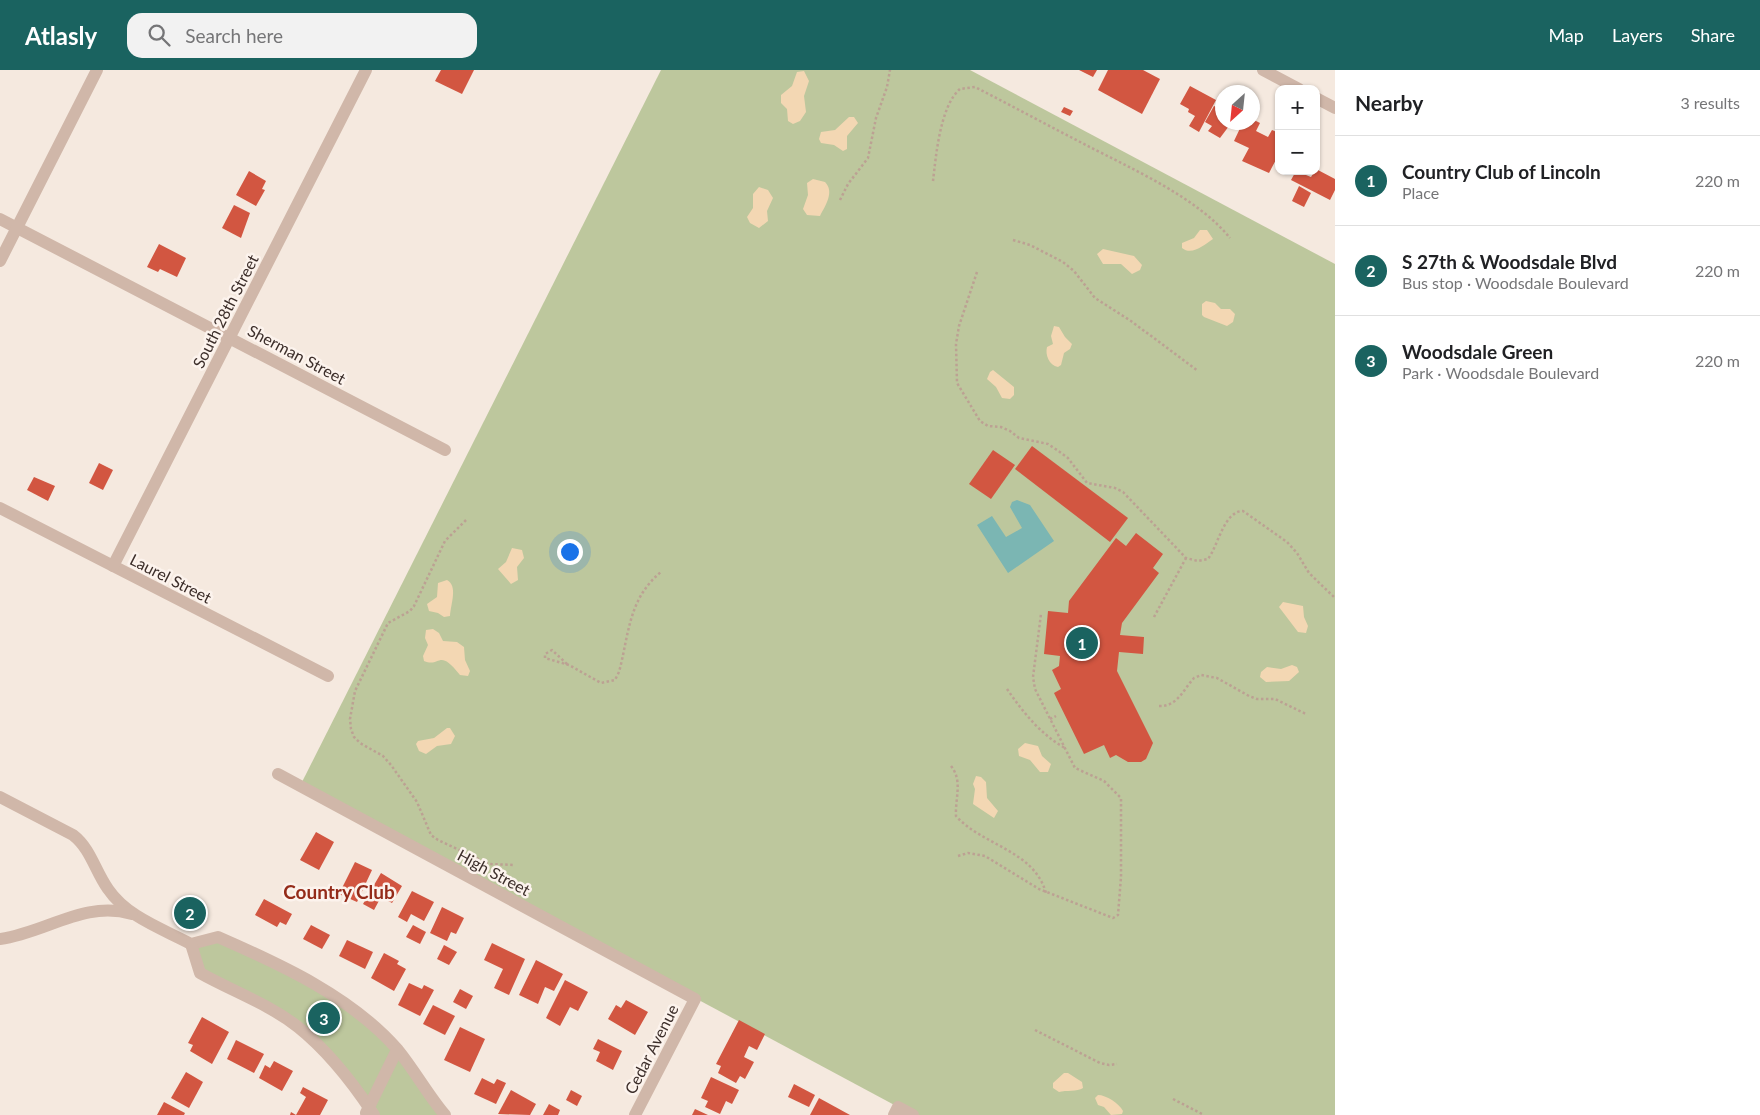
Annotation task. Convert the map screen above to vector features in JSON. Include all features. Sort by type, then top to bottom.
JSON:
[{"type":"street","points":[[0,261],[97,70]]},
{"type":"street","name":"South 28th Street","points":[[113,566],[366,70]]},
{"type":"street","points":[[1263,70],[1291,85]]},
{"type":"street","points":[[1320,100],[1335,108]]},
{"type":"street","name":"Sherman Street","points":[[0,220],[230,337],[445,450]]},
{"type":"street","name":"Laurel Street","points":[[0,508],[328,676]]},
{"type":"street","name":"High Street","points":[[278,774],[695,999]]},
{"type":"street","points":[[0,797],[73,834],[80,840],[89,852],[99,876],[109,891],[137,916]]},
{"type":"street","points":[[0,939],[40,929],[88,911],[121,911],[137,916],[192,944],[218,937],[300,976],[347,1005],[398,1050],[445,1115]]},
{"type":"street","points":[[192,944],[200,973],[271,1010],[297,1027],[323,1050],[369,1112],[398,1050]]},
{"type":"street","name":"Cedar Avenue","points":[[635,1115],[695,999]]},
{"type":"street","points":[[896,1111],[913,1115]]},
{"type":"path","points":[[840,200],[848,184],[868,158],[876,118],[887,87],[890,70]]},
{"type":"path","points":[[933,181],[937,151],[950,102],[960,89],[974,87],[1130,168],[1182,198],[1212,217],[1230,238]]},
{"type":"path","points":[[1012,240],[1030,245],[1063,262],[1074,272],[1095,298],[1131,321],[1198,371]]},
{"type":"path","points":[[977,272],[959,326],[955,374],[957,383],[980,421],[988,426],[1001,427],[1019,438],[1048,444],[1068,458],[1087,483],[1115,488],[1123,492],[1186,558],[1198,562],[1208,560],[1232,514],[1237,511],[1244,511],[1287,542],[1297,553],[1309,573],[1335,598]]},
{"type":"path","points":[[466,520],[445,541],[414,606],[410,611],[388,623],[355,691],[350,719],[351,729],[354,737],[360,743],[383,756],[391,766],[417,802],[431,835],[489,864],[515,864]]},
{"type":"path","points":[[1154,617],[1186,558]]},
{"type":"path","points":[[567,664],[550,661],[545,658],[545,654],[552,650],[567,664],[601,684],[615,680],[619,672],[636,602],[649,582],[661,572]]},
{"type":"path","points":[[958,856],[968,853],[985,856],[1046,893],[1113,918],[1118,915],[1120,907],[1121,798],[1104,782],[1075,768],[1035,689],[1033,677],[1041,614]]},
{"type":"path","points":[[1159,706],[1170,705],[1194,678],[1209,676],[1249,696],[1275,699],[1306,714]]},
{"type":"path","points":[[1007,689],[1030,720],[1052,741],[1067,749]]},
{"type":"path","points":[[1050,719],[1056,716]]},
{"type":"path","points":[[951,766],[959,782],[956,816],[992,844],[1030,864],[1036,871],[1046,893]]},
{"type":"path","points":[[1035,1030],[1100,1063],[1117,1064]]},
{"type":"path","points":[[1173,1099],[1204,1115]]},
{"type":"green space","points":[[661,70],[970,70],[1335,264],[1335,1115],[913,1115],[300,786]]},
{"type":"green space","points":[[217,937],[301,977],[374,1027],[445,1115],[374,1115],[297,1027],[200,973],[191,944]]},
{"type":"sand","points":[[804,71],[809,81],[804,96],[806,112],[800,121],[793,124],[788,121],[787,109],[781,103],[781,95],[792,86],[797,72]]},
{"type":"sand","points":[[849,117],[854,117],[858,123],[847,136],[847,149],[843,151],[834,145],[821,143],[819,139],[821,132],[835,130]]},
{"type":"sand","points":[[813,179],[825,182],[829,190],[828,199],[820,216],[807,215],[803,209],[808,195],[807,183]]},
{"type":"sand","points":[[759,187],[768,190],[773,198],[767,211],[768,221],[759,228],[750,223],[747,217],[753,208],[753,194]]},
{"type":"sand","points":[[1200,230],[1207,230],[1213,239],[1194,250],[1190,251],[1182,248],[1182,243],[1194,238]]},
{"type":"sand","points":[[1103,249],[1134,256],[1142,265],[1140,270],[1132,274],[1121,264],[1103,264],[1097,254]]},
{"type":"sand","points":[[1206,301],[1215,303],[1221,309],[1230,309],[1235,314],[1233,322],[1227,326],[1204,317],[1202,315],[1202,304]]},
{"type":"sand","points":[[1054,326],[1059,327],[1072,344],[1070,349],[1064,353],[1061,365],[1058,367],[1050,362],[1047,353],[1047,347],[1053,344],[1051,336]]},
{"type":"sand","points":[[993,370],[1014,387],[1014,395],[1010,399],[1002,398],[996,387],[987,379]]},
{"type":"sand","points":[[512,548],[522,550],[524,558],[517,567],[518,580],[511,584],[498,569],[506,562]]},
{"type":"sand","points":[[447,580],[452,586],[453,595],[450,616],[444,617],[429,611],[427,604],[437,597],[438,583]]},
{"type":"sand","points":[[1283,602],[1303,606],[1304,617],[1308,626],[1306,633],[1298,632],[1279,607]]},
{"type":"sand","points":[[433,629],[439,633],[443,641],[457,642],[464,647],[465,660],[470,671],[468,676],[460,675],[443,660],[434,662],[424,661],[423,656],[428,645],[425,638],[426,630]]},
{"type":"sand","points":[[1292,665],[1297,667],[1299,672],[1289,681],[1266,682],[1260,677],[1261,672],[1267,667],[1281,669]]},
{"type":"sand","points":[[447,728],[450,728],[455,736],[451,744],[437,746],[426,754],[419,751],[416,744],[418,741],[434,738]]},
{"type":"sand","points":[[1025,743],[1038,746],[1042,756],[1051,764],[1048,772],[1040,772],[1030,760],[1019,756],[1018,749]]},
{"type":"sand","points":[[976,776],[981,777],[986,782],[987,798],[998,811],[994,818],[973,804],[975,789],[973,784]]},
{"type":"sand","points":[[1064,1073],[1068,1073],[1082,1082],[1083,1088],[1059,1092],[1053,1088],[1053,1083]]},
{"type":"sand","points":[[1098,1095],[1105,1096],[1115,1102],[1123,1111],[1122,1114],[1111,1115],[1104,1107],[1098,1105],[1095,1098]]},
{"type":"water","points":[[1017,500],[1030,505],[1054,541],[1008,573],[977,525],[992,516],[1006,537],[1022,528],[1010,507],[1012,502]]},
{"type":"building","points":[[441,70],[474,70],[462,94],[435,81]]},
{"type":"building","points":[[1079,70],[1097,70],[1093,77]]},
{"type":"building","points":[[1108,70],[1143,70],[1160,79],[1142,114],[1098,90]]},
{"type":"building","points":[[1190,86],[1215,99],[1199,132],[1189,126],[1195,116],[1188,112],[1189,109],[1180,104]]},
{"type":"building","points":[[1215,106],[1215,130],[1226,130],[1220,138],[1208,131],[1212,126],[1205,122]]},
{"type":"building","points":[[1064,107],[1073,111],[1070,116],[1061,112]]},
{"type":"building","points":[[1239,130],[1256,130],[1268,137],[1272,130],[1275,131],[1275,162],[1269,173],[1242,161],[1249,148],[1234,141]]},
{"type":"building","points":[[249,171],[266,181],[262,189],[265,190],[256,206],[236,195]]},
{"type":"building","points":[[1320,171],[1335,179],[1335,190],[1330,200],[1291,180],[1294,175],[1311,177],[1312,175],[1320,175]]},
{"type":"building","points":[[1299,186],[1311,193],[1304,207],[1292,201]]},
{"type":"building","points":[[234,205],[250,213],[241,238],[222,228]]},
{"type":"building","points":[[159,244],[186,258],[177,277],[160,269],[158,272],[147,267]]},
{"type":"building","points":[[1032,446],[1128,518],[1110,542],[1015,469]]},
{"type":"building","points":[[993,450],[1015,465],[991,499],[969,484]]},
{"type":"building","points":[[99,463],[113,470],[103,490],[89,483]]},
{"type":"building","points":[[34,477],[55,486],[48,501],[27,490]]},
{"type":"building","points":[[1136,533],[1163,554],[1153,568],[1159,573],[1122,623],[1120,635],[1144,637],[1143,654],[1119,652],[1117,671],[1153,743],[1146,759],[1141,762],[1128,762],[1116,755],[1110,758],[1104,745],[1084,754],[1054,693],[1061,689],[1052,670],[1059,666],[1060,656],[1044,654],[1048,611],[1068,613],[1069,601],[1116,538],[1126,546]]},
{"type":"building","points":[[316,832],[334,842],[319,870],[300,860]]},
{"type":"building","points":[[355,862],[372,870],[357,902],[339,894]]},
{"type":"building","points":[[381,873],[402,886],[392,903],[381,897],[374,910],[363,904]]},
{"type":"building","points":[[412,891],[434,902],[424,921],[411,914],[407,922],[398,917]]},
{"type":"building","points":[[264,899],[292,914],[286,925],[280,922],[277,927],[255,915]]},
{"type":"building","points":[[442,907],[464,918],[456,934],[451,932],[447,941],[430,933]]},
{"type":"building","points":[[311,925],[330,935],[322,949],[303,939]]},
{"type":"building","points":[[413,925],[426,932],[420,944],[406,937]]},
{"type":"building","points":[[347,940],[373,952],[365,969],[339,956]]},
{"type":"building","points":[[492,943],[525,959],[509,995],[494,988],[503,969],[484,960]]},
{"type":"building","points":[[444,945],[457,952],[449,965],[437,959]]},
{"type":"building","points":[[384,953],[399,961],[397,964],[406,969],[394,991],[371,978]]},
{"type":"building","points":[[536,960],[563,974],[554,991],[545,987],[538,1004],[519,995]]},
{"type":"building","points":[[565,980],[588,992],[578,1011],[570,1007],[560,1026],[546,1018]]},
{"type":"building","points":[[409,983],[422,989],[424,985],[434,990],[420,1016],[398,1005]]},
{"type":"building","points":[[460,989],[473,996],[466,1009],[453,1002]]},
{"type":"building","points":[[626,1000],[648,1012],[635,1035],[608,1019],[616,1005],[621,1008]]},
{"type":"building","points":[[433,1005],[455,1016],[445,1035],[423,1024]]},
{"type":"building","points":[[202,1017],[229,1032],[212,1064],[190,1051],[193,1045],[188,1043]]},
{"type":"building","points":[[739,1020],[765,1034],[757,1050],[749,1046],[744,1057],[754,1062],[745,1079],[740,1076],[736,1083],[718,1073],[721,1066],[716,1064]]},
{"type":"building","points":[[460,1027],[485,1039],[470,1072],[444,1060]]},
{"type":"building","points":[[598,1039],[622,1051],[613,1070],[596,1061],[600,1052],[593,1049]]},
{"type":"building","points":[[236,1040],[264,1054],[254,1073],[227,1059]]},
{"type":"building","points":[[274,1061],[293,1071],[282,1091],[259,1078],[265,1065],[270,1068]]},
{"type":"building","points":[[186,1072],[203,1082],[189,1108],[171,1098]]},
{"type":"building","points":[[711,1077],[739,1090],[732,1104],[726,1101],[720,1114],[705,1107],[708,1101],[701,1098]]},
{"type":"building","points":[[482,1078],[494,1084],[497,1079],[506,1083],[496,1104],[474,1094]]},
{"type":"building","points":[[794,1084],[815,1095],[809,1107],[788,1097]]},
{"type":"building","points":[[303,1087],[328,1100],[320,1115],[296,1115],[306,1097],[300,1093]]},
{"type":"building","points":[[511,1090],[536,1104],[530,1115],[498,1114]]},
{"type":"building","points":[[571,1090],[582,1096],[577,1106],[566,1100]]},
{"type":"building","points":[[819,1098],[850,1115],[810,1115]]},
{"type":"building","points":[[164,1102],[185,1113],[184,1115],[157,1115]]},
{"type":"building","points":[[549,1104],[560,1110],[558,1115],[543,1115]]},
{"type":"building","points":[[695,1109],[708,1115],[692,1115]]},
{"type":"place","name":"Country Club of Lincoln","points":[[1082,643]]},
{"type":"place","name":"S 27th & Woodsdale Blvd","points":[[190,913]]},
{"type":"place","name":"Woodsdale Green","points":[[324,1018]]},
{"type":"district","name":"Country Club","points":[[339,891]]}]
